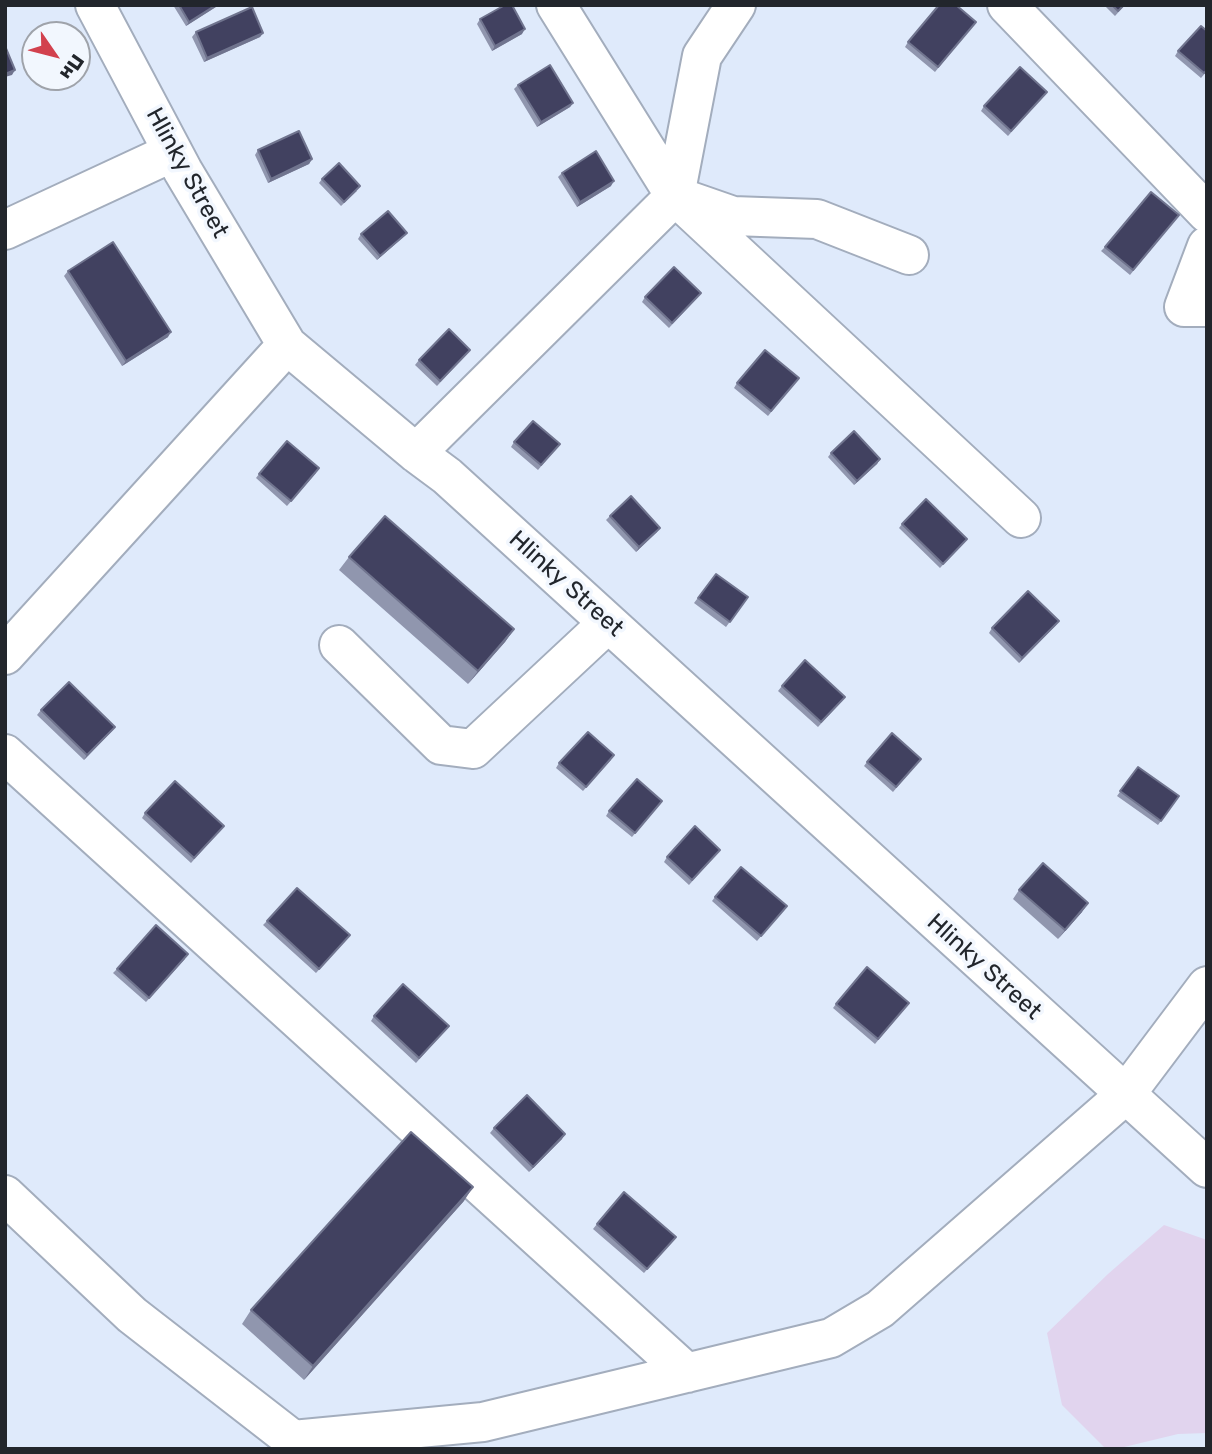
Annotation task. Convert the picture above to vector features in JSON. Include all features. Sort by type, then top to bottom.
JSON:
[{"type":"street","name":"Hlinky Street","points":[[95,5],[173,152],[287,345],[447,476],[1207,1168]]},
{"type":"street","points":[[556,5],[675,196],[1021,518]]},
{"type":"street","points":[[416,453],[675,196],[702,56],[736,5]]},
{"type":"street","points":[[1007,5],[1207,213]]},
{"type":"street","points":[[5,230],[173,152]]},
{"type":"street","points":[[675,196],[733,215],[817,219],[909,255]]},
{"type":"street","points":[[1207,246],[1184,307],[1207,307]]},
{"type":"street","points":[[5,655],[287,345]]},
{"type":"street","points":[[339,645],[441,745],[473,748],[608,623]]},
{"type":"street","points":[[5,754],[687,1373]]},
{"type":"street","points":[[5,1195],[132,1315],[293,1440],[483,1422],[831,1338],[880,1309],[1125,1095],[1207,986]]},
{"type":"shaded area","points":[[1164,1225],[1207,1240],[1207,1433],[1178,1434],[1106,1449],[1062,1405],[1047,1333]]},
{"type":"building","points":[[179,5],[216,5],[189,22]]},
{"type":"building","points":[[505,5],[512,5],[525,29],[495,46],[480,19]]},
{"type":"building","points":[[939,5],[956,5],[976,22],[938,67],[908,42]]},
{"type":"building","points":[[1112,5],[1124,5],[1118,11]]},
{"type":"building","points":[[252,7],[263,33],[207,58],[196,32]]},
{"type":"building","points":[[1201,26],[1207,31],[1207,70],[1204,73],[1178,51]]},
{"type":"building","points":[[5,46],[15,70],[5,74]]},
{"type":"building","points":[[550,65],[573,103],[541,122],[518,85]]},
{"type":"building","points":[[1020,67],[1047,92],[1011,131],[984,106]]},
{"type":"building","points":[[299,131],[312,159],[271,179],[258,150]]},
{"type":"building","points":[[596,151],[614,181],[580,202],[562,173]]},
{"type":"building","points":[[339,163],[360,186],[344,202],[322,179]]},
{"type":"building","points":[[1151,192],[1179,215],[1133,270],[1105,247]]},
{"type":"building","points":[[388,211],[407,233],[380,256],[361,234]]},
{"type":"building","points":[[113,242],[171,332],[126,361],[68,271]]},
{"type":"building","points":[[674,267],[701,293],[672,323],[645,297]]},
{"type":"building","points":[[449,329],[470,350],[440,381],[419,360]]},
{"type":"building","points":[[765,350],[799,378],[771,411],[737,383]]},
{"type":"building","points":[[533,421],[560,444],[541,465],[514,442]]},
{"type":"building","points":[[854,431],[880,459],[857,481],[831,453]]},
{"type":"building","points":[[287,441],[319,468],[291,501],[259,474]]},
{"type":"building","points":[[631,496],[660,528],[639,547],[610,516]]},
{"type":"building","points":[[926,499],[967,539],[943,564],[902,524]]},
{"type":"building","points":[[385,516],[514,629],[478,671],[349,557]]},
{"type":"building","points":[[716,574],[748,597],[730,622],[698,598]]},
{"type":"building","points":[[1028,591],[1059,621],[1022,658],[992,628]]},
{"type":"building","points":[[805,660],[845,697],[821,722],[782,686]]},
{"type":"building","points":[[69,682],[115,727],[87,755],[41,710]]},
{"type":"building","points":[[588,732],[614,755],[586,787],[559,763]]},
{"type":"building","points":[[892,733],[921,759],[896,787],[867,762]]},
{"type":"building","points":[[1138,767],[1179,796],[1161,821],[1120,791]]},
{"type":"building","points":[[637,779],[662,801],[635,833],[609,811]]},
{"type":"building","points":[[175,781],[224,826],[194,858],[145,813]]},
{"type":"building","points":[[695,826],[720,850],[692,880],[667,857]]},
{"type":"building","points":[[1043,863],[1088,903],[1065,930],[1019,890]]},
{"type":"building","points":[[741,867],[787,906],[761,936],[715,897]]},
{"type":"building","points":[[297,888],[350,935],[319,969],[267,921]]},
{"type":"building","points":[[156,925],[188,954],[149,998],[117,969]]},
{"type":"building","points":[[867,967],[909,1003],[878,1039],[836,1004]]},
{"type":"building","points":[[403,984],[449,1026],[419,1058],[374,1016]]},
{"type":"building","points":[[527,1095],[565,1134],[533,1167],[494,1128]]},
{"type":"building","points":[[411,1132],[473,1187],[313,1366],[251,1310]]},
{"type":"building","points":[[624,1192],[676,1237],[647,1269],[597,1224]]}]
